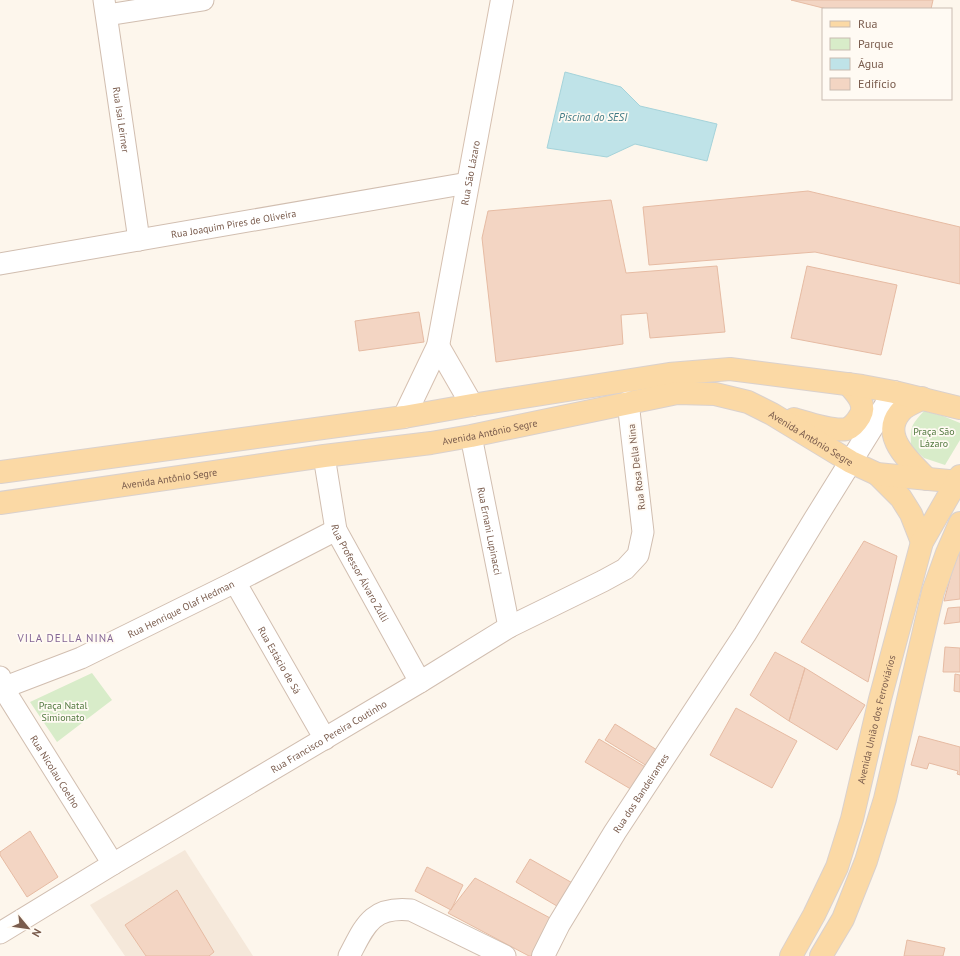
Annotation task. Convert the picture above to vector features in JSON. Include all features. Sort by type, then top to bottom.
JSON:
[{"type":"main road","points":[[0,472],[404,417],[669,374],[730,369],[848,384],[894,392],[960,408]]},
{"type":"main road","points":[[772,414],[824,427],[836,429],[847,428],[857,422],[862,412],[862,402],[848,384]]},
{"type":"main road","name":"Avenida Antônio Segre","points":[[0,503],[324,456],[431,443],[471,436],[677,392],[715,394],[748,402],[772,414],[851,462],[877,474],[927,479],[959,480]]},
{"type":"main road","points":[[922,398],[903,409],[895,421],[893,436],[898,448],[927,479]]},
{"type":"main road","points":[[431,443],[466,421],[470,414],[472,405]]},
{"type":"main road","points":[[877,474],[901,498],[911,514],[922,542]]},
{"type":"main road","name":"Avenida União dos Ferroviários","points":[[791,956],[814,915],[836,867],[852,819],[884,685],[922,542],[959,480]]},
{"type":"main road","points":[[821,956],[843,919],[866,861],[885,799],[933,592],[946,553],[960,523]]},
{"type":"street","points":[[105,8],[203,0]]},
{"type":"street","name":"Rua São Lázaro","points":[[404,417],[438,346],[502,0]]},
{"type":"street","name":"Rua Isai Leirner","points":[[105,8],[139,240]]},
{"type":"street","name":"Rua Joaquim Pires de Oliveira","points":[[0,264],[468,183]]},
{"type":"street","points":[[438,346],[472,405]]},
{"type":"street","name":"Rua dos Bandeirantes","points":[[543,956],[559,924],[615,832],[746,634],[814,519],[894,392]]},
{"type":"street","name":"Rua Rosa Della Nina","points":[[628,402],[643,532]]},
{"type":"street","name":"Rua Ernani Lupinacci","points":[[471,436],[509,627]]},
{"type":"street","name":"Rua Professor Álvaro Zulli","points":[[324,456],[336,530],[420,682]]},
{"type":"street","name":"Rua Henrique Olaf Hedman","points":[[1,685],[80,658],[236,582],[336,530]]},
{"type":"street","name":"Rua Francisco Pereira Coutinho","points":[[0,933],[113,864],[420,682],[509,627],[625,569],[638,555],[643,532]]},
{"type":"street","name":"Rua Estácio de Sá","points":[[236,582],[324,739]]},
{"type":"street","name":"Rua Nicolau Coelho","points":[[1,685],[113,864]]},
{"type":"street","points":[[349,956],[364,927],[373,918],[385,911],[397,908],[411,910],[505,956]]},
{"type":"shaded area","points":[[185,850],[253,956],[125,956],[90,905]]},
{"type":"green space","name":"Praça São Lázaro","points":[[924,411],[943,416],[960,423],[960,440],[945,465],[924,458],[911,446],[912,427]]},
{"type":"green space","name":"Praça Natal Simionato","points":[[92,673],[112,700],[57,742],[30,702]]},
{"type":"water","name":"Piscina do SESI","points":[[565,72],[621,87],[640,106],[717,124],[707,161],[635,144],[607,157],[547,148]]},
{"type":"building","points":[[791,0],[933,0],[931,8],[823,8]]},
{"type":"building","points":[[808,191],[960,227],[960,284],[815,252],[649,265],[643,207]]},
{"type":"building","points":[[611,200],[626,273],[717,266],[725,332],[650,338],[647,313],[621,315],[623,344],[496,362],[482,238],[488,211]]},
{"type":"building","points":[[807,266],[897,285],[881,355],[791,338]]},
{"type":"building","points":[[419,312],[424,342],[359,351],[355,321]]},
{"type":"building","points":[[864,541],[897,556],[868,682],[801,642]]},
{"type":"building","points":[[960,545],[960,599],[944,601],[956,556]]},
{"type":"building","points":[[960,607],[960,622],[944,624],[948,608]]},
{"type":"building","points":[[945,647],[960,648],[960,672],[943,672]]},
{"type":"building","points":[[775,652],[805,668],[789,721],[750,695]]},
{"type":"building","points":[[805,668],[865,705],[837,750],[789,721]]},
{"type":"building","points":[[955,674],[960,675],[960,692],[954,691]]},
{"type":"building","points":[[736,708],[797,741],[772,788],[710,755]]},
{"type":"building","points":[[615,724],[657,750],[647,766],[605,740]]},
{"type":"building","points":[[919,736],[960,747],[960,775],[957,774],[958,771],[929,763],[927,769],[911,765]]},
{"type":"building","points":[[599,739],[647,768],[634,791],[585,762]]},
{"type":"building","points":[[30,831],[58,877],[27,897],[0,855],[0,852]]},
{"type":"building","points":[[530,859],[576,885],[562,909],[516,882]]},
{"type":"building","points":[[427,867],[463,885],[451,910],[415,891]]},
{"type":"building","points":[[475,878],[552,919],[533,956],[529,956],[448,913]]},
{"type":"building","points":[[177,890],[214,952],[209,956],[146,956],[125,925]]},
{"type":"building","points":[[907,940],[945,948],[943,956],[904,956]]},
{"type":"district","name":"VILA DELLA NINA","points":[[66,638]]}]
